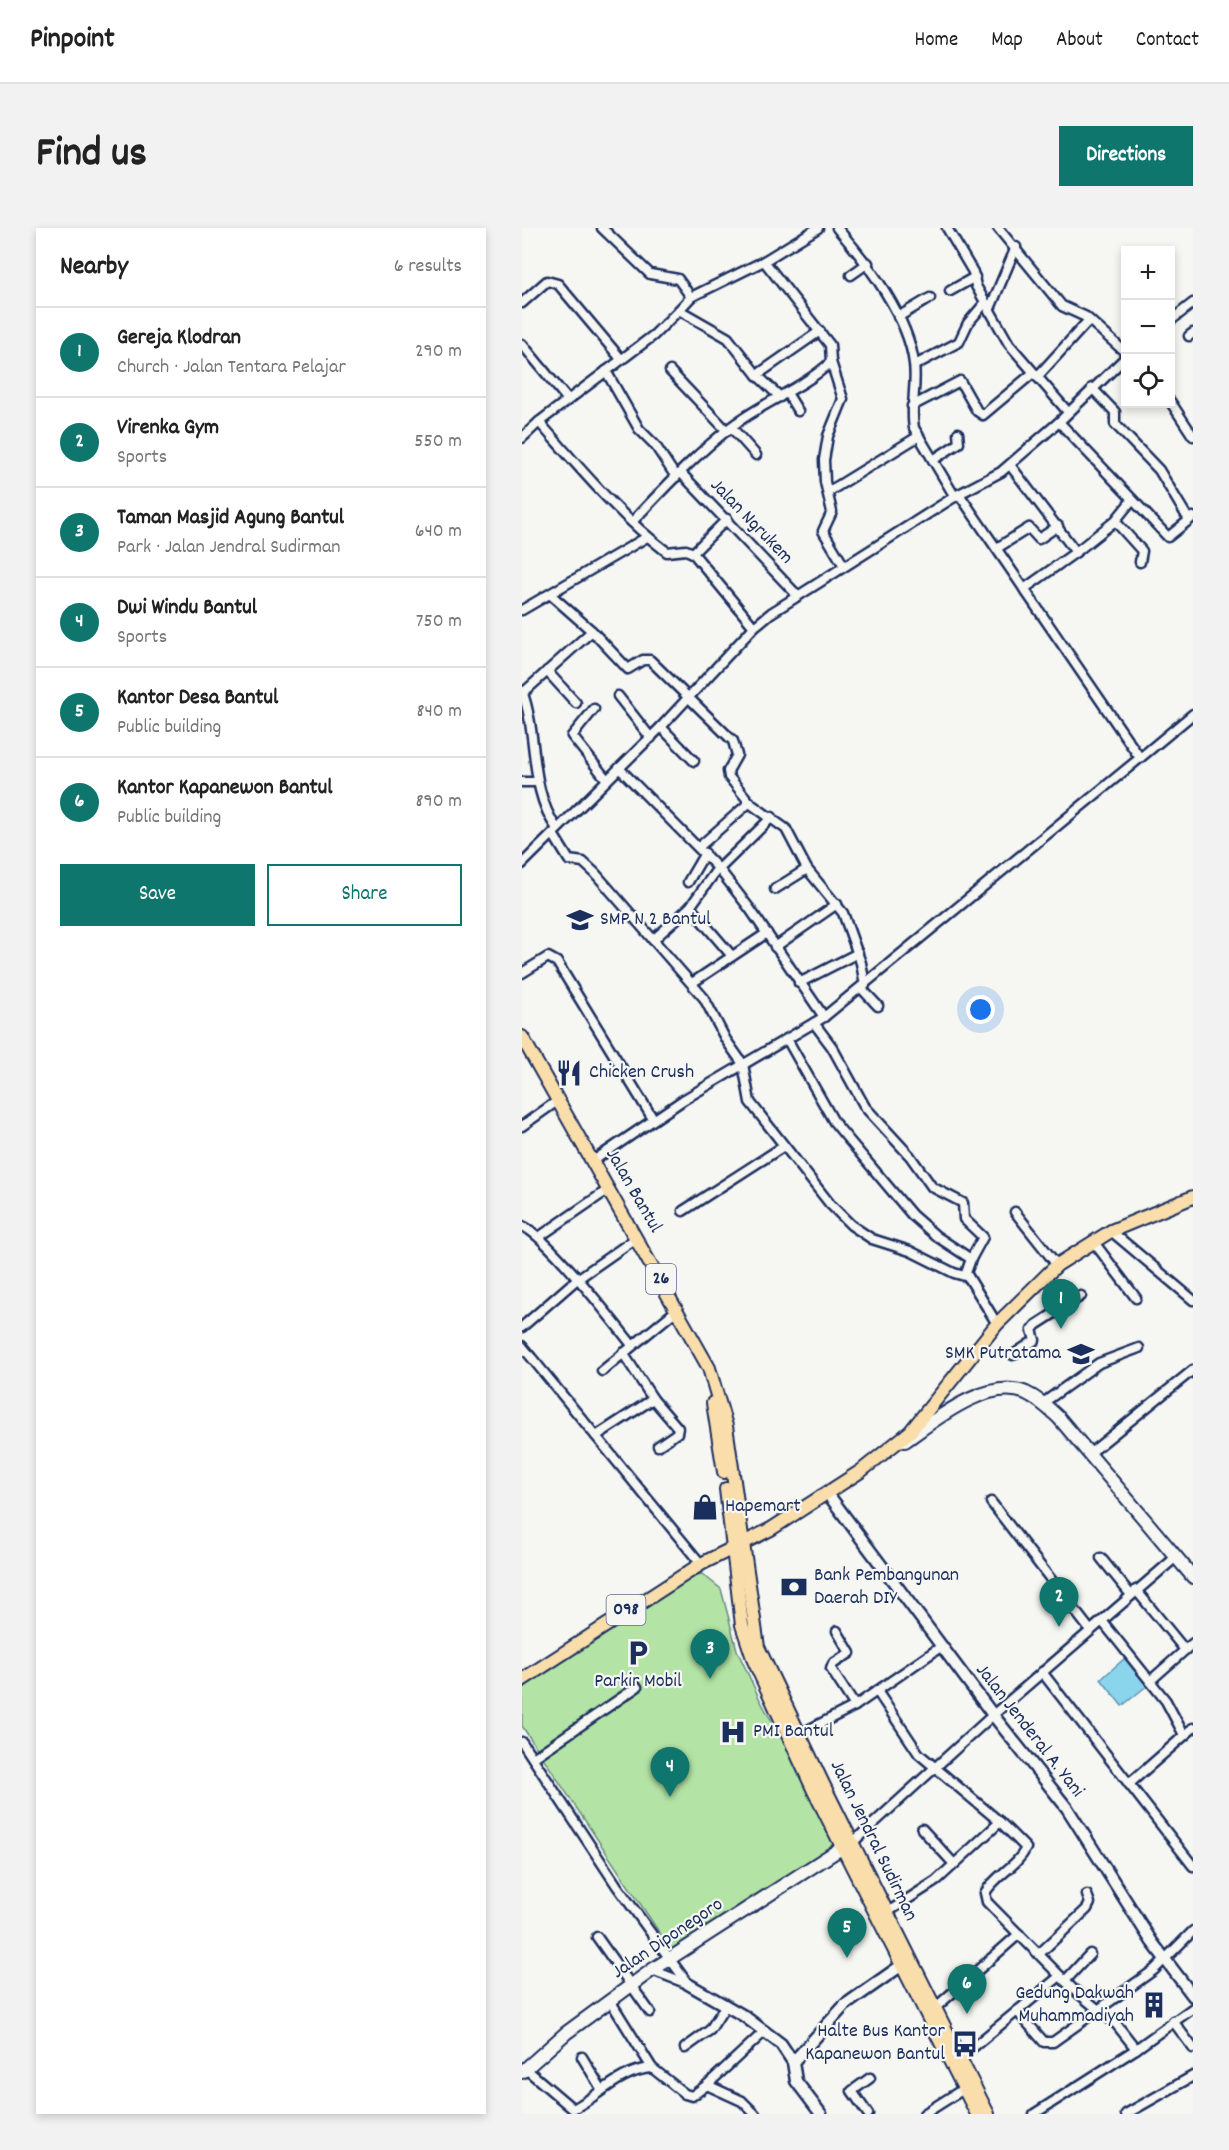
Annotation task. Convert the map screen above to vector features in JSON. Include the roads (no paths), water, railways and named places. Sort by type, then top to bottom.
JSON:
[{"type":"main road","name":"Jalan Bantul","points":[[522,1037],[593,1161],[632,1241],[695,1354],[713,1401],[738,1544]]},
{"type":"main road","name":"Jalan Bantul","points":[[522,1050],[696,1341],[714,1380],[726,1426],[738,1544]]},
{"type":"main road","points":[[877,1460],[918,1424],[997,1324],[1057,1265],[1111,1231],[1193,1197]]},
{"type":"main road","points":[[738,1544],[771,1529],[828,1494],[931,1422],[974,1397],[991,1391],[1012,1390],[1024,1392],[1043,1403],[1193,1577]]},
{"type":"main road","name":"098","points":[[522,1680],[701,1564],[738,1544]]},
{"type":"main road","name":"Jalan Jendral Sudirman","points":[[738,1544],[758,1647],[848,1845]]},
{"type":"main road","name":"Jalan Jendral Sudirman","points":[[738,1544],[741,1614],[747,1644],[770,1698],[883,1916],[935,2008],[960,2058],[977,2114]]},
{"type":"main road","name":"Jalan Diponegoro","points":[[524,2071],[566,2033],[652,1970],[848,1845]]},
{"type":"main road","name":"Jalan Jendral Sudirman","points":[[883,1916],[902,1965],[971,2094],[988,2114]]},
{"type":"street","points":[[602,228],[650,274],[678,279],[691,297]]},
{"type":"street","points":[[522,438],[539,422],[654,335],[691,297],[764,261],[818,228]]},
{"type":"street","points":[[837,228],[868,263],[898,317],[915,365],[912,416],[919,436],[957,496],[997,548],[1140,758]]},
{"type":"street","points":[[998,228],[1016,247],[1062,306],[1089,320],[1124,354]]},
{"type":"street","points":[[950,229],[975,277],[976,286],[1009,344],[1068,412]]},
{"type":"street","points":[[915,365],[959,342],[968,323],[987,307],[1016,247]]},
{"type":"street","points":[[764,261],[831,345],[831,362],[843,399],[828,436],[824,460],[832,512],[823,531],[844,566]]},
{"type":"street","points":[[851,275],[868,263]]},
{"type":"street","points":[[950,291],[975,277]]},
{"type":"street","points":[[522,303],[547,281],[553,281],[621,359]]},
{"type":"street","points":[[898,317],[930,298]]},
{"type":"street","points":[[1175,317],[1193,303]]},
{"type":"street","points":[[679,310],[728,338],[757,375],[783,395],[798,411]]},
{"type":"street","points":[[912,406],[960,381],[977,411],[983,415],[1035,375],[1089,320]]},
{"type":"street","points":[[757,375],[820,331]]},
{"type":"street","points":[[522,344],[568,400]]},
{"type":"street","points":[[522,864],[661,728],[754,627],[797,595],[1010,465],[1059,422],[1121,359]]},
{"type":"street","points":[[632,522],[729,429],[817,374],[831,362]]},
{"type":"street","name":"Jalan Ngrukem","points":[[606,371],[639,429],[679,475],[727,519],[797,595]]},
{"type":"street","points":[[670,371],[756,455]]},
{"type":"street","points":[[1059,422],[1169,537],[1191,518],[1159,470],[1115,424],[1115,412],[1092,388]]},
{"type":"street","points":[[1175,408],[1193,436]]},
{"type":"street","points":[[539,422],[647,537],[667,552],[686,550],[693,553],[754,627]]},
{"type":"street","points":[[933,460],[956,446],[960,441],[958,433]]},
{"type":"street","points":[[828,492],[919,436]]},
{"type":"street","points":[[1010,465],[1076,552]]},
{"type":"street","points":[[1024,589],[1076,552],[1115,520],[1132,500]]},
{"type":"street","points":[[693,553],[727,519]]},
{"type":"street","points":[[1115,520],[1142,551],[1140,562]]},
{"type":"street","points":[[997,548],[1029,528],[1039,539],[1058,526]]},
{"type":"street","points":[[522,610],[647,537]]},
{"type":"street","points":[[551,595],[592,631],[628,669],[643,660],[651,660],[733,741],[737,754],[728,773],[750,802],[786,829],[807,869],[837,904],[858,953],[863,986],[878,1006]]},
{"type":"street","points":[[592,631],[523,692],[537,782],[546,811],[568,860],[580,861],[595,873],[692,983],[711,1008],[726,1040],[743,1064],[750,1102],[830,1204],[861,1232],[881,1243],[910,1251],[954,1273],[968,1277]]},
{"type":"street","points":[[547,671],[576,702]]},
{"type":"street","points":[[618,696],[651,738]]},
{"type":"street","points":[[594,709],[574,730],[572,737],[607,780]]},
{"type":"street","points":[[593,1161],[654,1119],[824,1017],[1193,714]]},
{"type":"street","points":[[661,728],[694,761]]},
{"type":"street","points":[[619,768],[719,869],[824,1017]]},
{"type":"street","points":[[522,782],[537,782]]},
{"type":"street","points":[[688,882],[702,850],[750,802]]},
{"type":"street","points":[[653,940],[690,907],[719,869],[772,817]]},
{"type":"street","points":[[775,889],[807,869]]},
{"type":"street","points":[[775,947],[837,904]]},
{"type":"street","points":[[690,907],[732,956]]},
{"type":"street","points":[[692,983],[766,933]]},
{"type":"street","points":[[799,983],[858,953]]},
{"type":"street","points":[[522,974],[548,957],[555,960],[654,1119]]},
{"type":"street","points":[[814,1023],[832,1047],[865,1107],[910,1156],[932,1187],[963,1203],[964,1219],[983,1237],[966,1269],[968,1277],[997,1324]]},
{"type":"street","points":[[787,1040],[834,1122],[872,1168],[927,1229],[971,1259]]},
{"type":"street","points":[[522,1126],[553,1104]]},
{"type":"street","points":[[683,1211],[784,1146]]},
{"type":"street","points":[[539,1237],[606,1190]]},
{"type":"street","points":[[1015,1212],[1057,1265]]},
{"type":"street","points":[[522,1226],[539,1237],[601,1305],[632,1345]]},
{"type":"street","points":[[1111,1231],[1193,1300]]},
{"type":"street","points":[[522,1327],[576,1280],[632,1241]]},
{"type":"street","points":[[1093,1241],[1136,1298]]},
{"type":"street","points":[[1013,1355],[1034,1341],[1036,1338],[1032,1330],[1036,1325],[1081,1296]]},
{"type":"street","points":[[602,1371],[673,1313]]},
{"type":"street","points":[[522,1346],[701,1564]]},
{"type":"street","points":[[1043,1403],[1099,1363],[1138,1348]]},
{"type":"street","points":[[623,1353],[653,1399],[679,1430],[658,1446]]},
{"type":"street","points":[[1089,1454],[1193,1370]]},
{"type":"street","points":[[596,1436],[653,1399]]},
{"type":"street","name":"Jalan Jenderal A. Yani","points":[[828,1494],[993,1715],[1067,1808],[1164,1959],[1193,1996]]},
{"type":"street","points":[[991,1502],[1090,1630]]},
{"type":"street","points":[[848,1845],[1133,1592],[1176,1557]]},
{"type":"street","points":[[1101,1558],[1185,1650]]},
{"type":"street","points":[[1102,1621],[1169,1706],[1176,1726],[1184,1736]]},
{"type":"street","points":[[837,1631],[850,1653],[831,1665],[831,1669],[855,1706]]},
{"type":"street","points":[[1150,1681],[1193,1643]]},
{"type":"street","points":[[798,1735],[855,1706],[942,1646]]},
{"type":"street","points":[[1042,1672],[1193,1866]]},
{"type":"street","points":[[532,1758],[637,1687]]},
{"type":"street","points":[[877,1691],[894,1714],[914,1749],[935,1770],[1023,1843],[1026,1850],[990,1884],[985,1893],[985,1899],[1062,1979],[1117,2025],[1136,2049]]},
{"type":"street","points":[[1129,1784],[1193,1728]]},
{"type":"street","points":[[522,1742],[668,1959],[688,1984]]},
{"type":"street","points":[[883,1916],[936,1881],[1000,1822]]},
{"type":"street","points":[[922,1829],[954,1864]]},
{"type":"street","points":[[1039,1954],[1087,1910],[1090,1903],[1087,1895]]},
{"type":"street","points":[[1017,2011],[1048,2044],[1154,1970],[1193,1931]]},
{"type":"street","points":[[935,2008],[1019,1934]]},
{"type":"street","points":[[597,1937],[630,1987],[650,2012]]},
{"type":"street","points":[[960,2058],[1017,2011],[1062,1979],[1090,1954]]},
{"type":"street","points":[[793,2062],[845,2005],[902,1965]]},
{"type":"street","points":[[652,1970],[688,1984],[726,2005],[765,2031],[787,2051],[793,2062],[796,2081],[821,2114]]},
{"type":"street","points":[[611,2002],[652,2068],[689,2096],[695,2095],[707,2085],[765,2031]]},
{"type":"street","points":[[685,2049],[710,2030],[726,2005]]},
{"type":"street","points":[[1034,2114],[1136,2049],[1193,2008]]},
{"type":"street","points":[[1173,2021],[1193,2048]]},
{"type":"street","points":[[582,2058],[602,2090]]},
{"type":"street","points":[[524,2071],[573,2109],[637,2070],[652,2068]]},
{"type":"street","points":[[1126,2114],[1193,2076]]},
{"type":"street","points":[[868,2114],[852,2091],[870,2078]]},
{"type":"street","points":[[707,2085],[742,2101],[755,2114]]},
{"type":"street","points":[[924,2114],[971,2094]]},
{"type":"water","points":[[1125,1658],[1148,1685],[1122,1706],[1101,1679]]},
{"type":"place","name":"SMP N 2 Bantul","points":[[580,920]]},
{"type":"place","name":"Chicken Crush","points":[[569,1073]]},
{"type":"place","name":"Gereja Klodran","points":[[1061,1329]]},
{"type":"place","name":"SMK Putratama","points":[[1081,1354]]},
{"type":"place","name":"Hapemart","points":[[705,1507]]},
{"type":"place","name":"Bank Pembangunan Daerah DIY","points":[[794,1587]]},
{"type":"place","name":"Virenka Gym","points":[[1059,1627]]},
{"type":"place","name":"Parkir Mobil","points":[[638,1653]]},
{"type":"place","name":"Taman Masjid Agung Bantul","points":[[710,1679]]},
{"type":"place","name":"PMI Bantul","points":[[733,1732]]},
{"type":"place","name":"Dwi Windu Bantul","points":[[670,1797]]},
{"type":"place","name":"Kantor Desa Bantul","points":[[847,1958]]},
{"type":"place","name":"Gedung Dakwah Muhammadiyah","points":[[1154,2005]]},
{"type":"place","name":"Kantor Kapanewon Bantul","points":[[967,2014]]},
{"type":"place","name":"Halte Bus Kantor Kapanewon Bantul","points":[[965,2044]]}]
